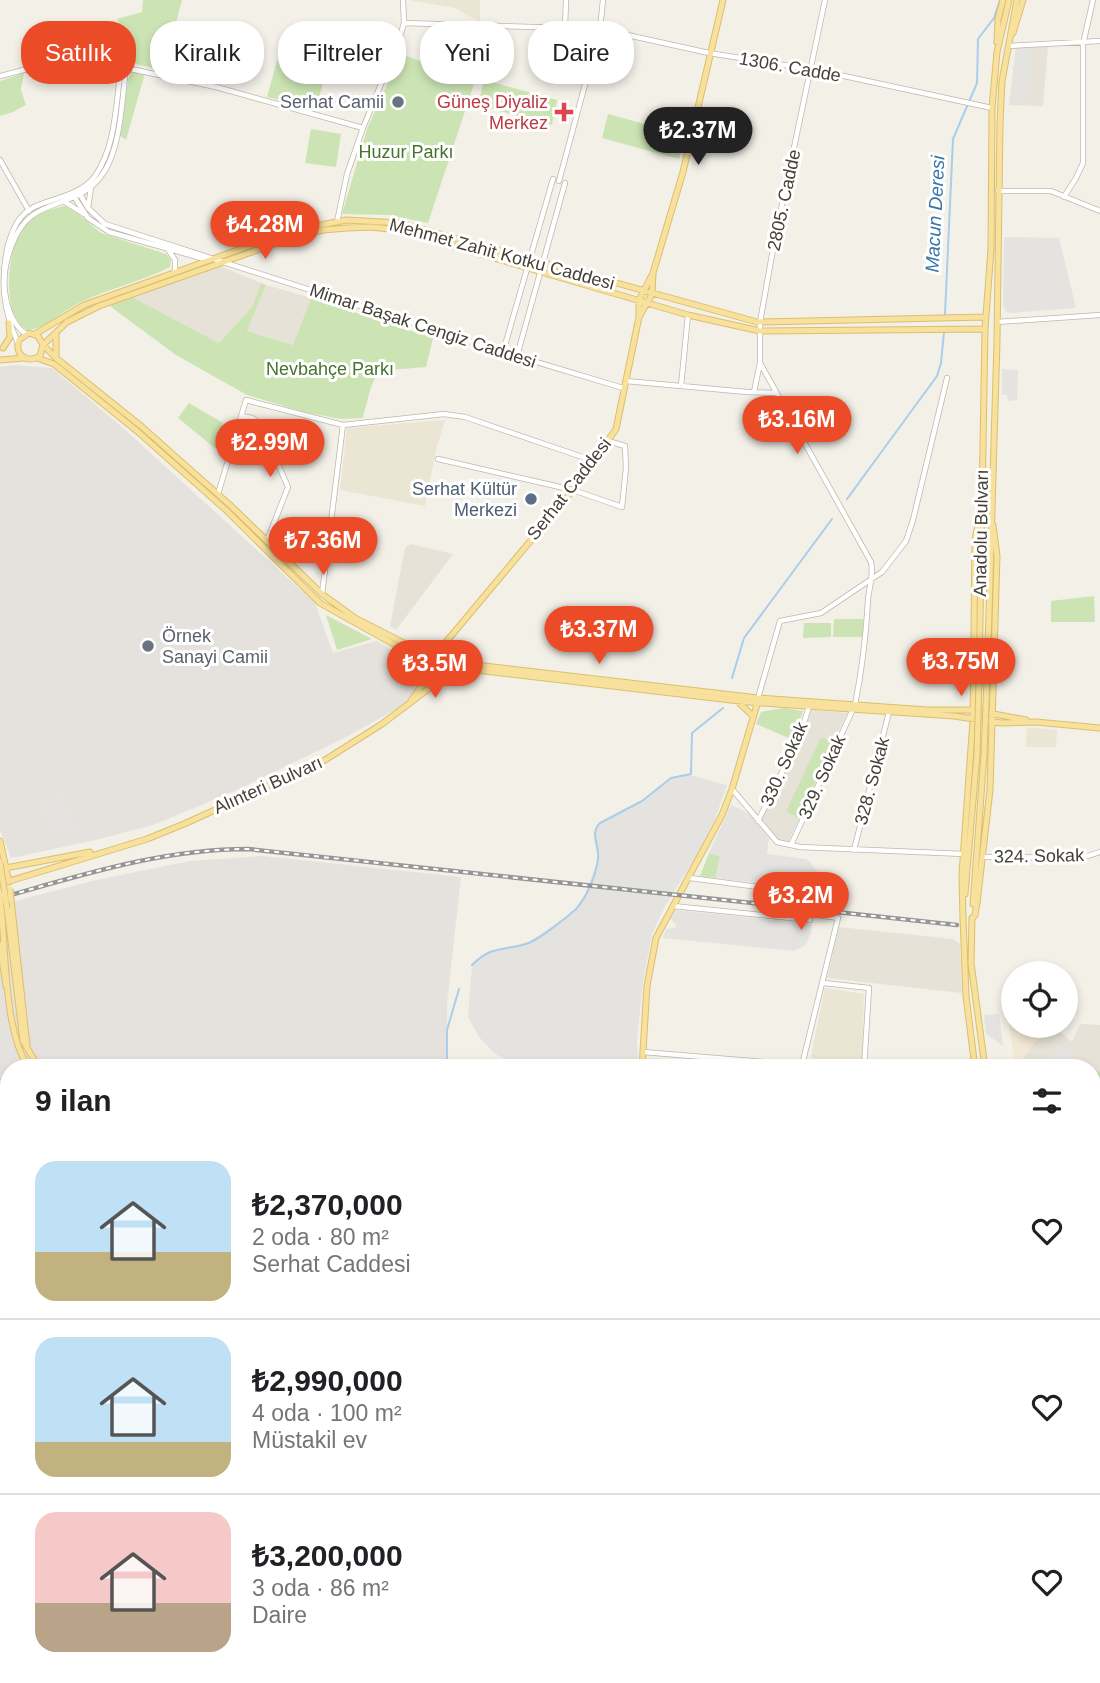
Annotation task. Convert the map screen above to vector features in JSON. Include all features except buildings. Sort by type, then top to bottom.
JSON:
[{"type":"main road","name":"Serhat Caddesi","points":[[639,317],[652,295],[653,273],[683,172],[723,0]]},
{"type":"main road","points":[[997,52],[996,34],[1003,0]]},
{"type":"main road","name":"Anadolu Bulvarı","points":[[974,1059],[966,996],[963,920],[977,754],[976,683],[985,329],[991,249],[992,108],[997,52],[1009,0]]},
{"type":"main road","name":"Anadolu Bulvarı","points":[[984,1059],[971,963],[972,919],[987,680],[1002,81],[1017,0]]},
{"type":"main road","points":[[1008,46],[1023,0]]},
{"type":"main road","name":"Mehmet Zahit Kotku Caddesi","points":[[287,236],[346,220],[400,223],[688,315],[760,331],[985,329]]},
{"type":"main road","name":"Mehmet Zahit Kotku Caddesi","points":[[35,334],[84,305],[209,259],[278,238],[323,230],[386,228],[529,263],[543,263],[652,295],[760,322],[986,317]]},
{"type":"main road","name":"Mehmet Zahit Kotku Caddesi","points":[[43,345],[67,322],[99,306],[241,256],[278,238]]},
{"type":"main road","name":"Serhat Caddesi","points":[[436,654],[573,490],[616,429],[639,317],[639,300],[653,273]]},
{"type":"main road","points":[[2,349],[10,337],[9,323]]},
{"type":"main road","points":[[56,333],[56,358]]},
{"type":"main road","points":[[2,349],[18,343],[26,334],[35,334],[43,345],[42,353],[37,358]]},
{"type":"main road","points":[[18,343],[18,352],[24,358]]},
{"type":"main road","points":[[43,345],[141,426],[265,544],[322,594],[355,618],[404,646],[434,678],[476,670],[748,703]]},
{"type":"main road","points":[[0,360],[37,358],[54,364],[216,497]]},
{"type":"main road","points":[[972,919],[975,915],[990,790],[997,556],[991,509]]},
{"type":"main road","points":[[265,544],[320,603],[404,646],[464,663],[748,703],[758,700],[954,716],[992,722],[1037,722],[1100,728]]},
{"type":"main road","points":[[320,603],[322,594]]},
{"type":"main road","points":[[442,678],[450,672],[449,638]]},
{"type":"main road","name":"Alınteri Bulvarı","points":[[411,701],[429,673],[427,662],[436,654]]},
{"type":"main road","points":[[429,673],[449,659]]},
{"type":"main road","name":"Alınteri Bulvarı","points":[[0,884],[10,885],[184,824],[325,760],[382,724],[442,678]]},
{"type":"main road","points":[[976,683],[981,690],[993,685]]},
{"type":"main road","points":[[963,920],[964,854],[976,683]]},
{"type":"main road","points":[[758,700],[809,706],[974,710],[1037,722]]},
{"type":"main road","points":[[643,1059],[647,986],[656,938],[690,878],[733,789],[758,700]]},
{"type":"main road","points":[[748,703],[752,715]]},
{"type":"main road","points":[[972,738],[982,735],[992,738]]},
{"type":"main road","points":[[0,841],[4,869],[10,885],[27,1045]]},
{"type":"main road","name":"Alınteri Bulvarı","points":[[4,869],[114,848]]},
{"type":"main road","points":[[0,863],[11,1011]]},
{"type":"main road","points":[[0,895],[23,1041],[34,1059]]},
{"type":"main road","points":[[0,944],[1,965],[16,1045],[24,1059]]},
{"type":"street","points":[[403,0],[404,21]]},
{"type":"street","points":[[565,21],[566,0]]},
{"type":"street","points":[[601,21],[603,0]]},
{"type":"street","name":"2805. Cadde","points":[[754,392],[760,363],[760,322],[775,239],[825,0]]},
{"type":"street","points":[[1064,197],[1083,163],[1083,44],[1093,0]]},
{"type":"street","name":"1306. Cadde","points":[[406,23],[528,27]]},
{"type":"street","name":"1306. Cadde","points":[[634,36],[812,69],[992,108]]},
{"type":"street","points":[[1008,46],[1023,43],[1083,44],[1100,41]]},
{"type":"street","points":[[136,70],[216,87],[363,128]]},
{"type":"street","points":[[0,76],[21,71]]},
{"type":"street","points":[[18,343],[1,299],[1,273],[11,234],[21,216],[76,195],[96,175],[109,146],[121,84]]},
{"type":"street","points":[[88,208],[88,197],[109,163],[115,143],[122,84]]},
{"type":"street","points":[[337,222],[347,174],[380,84]]},
{"type":"street","points":[[516,356],[543,263],[559,181],[585,84]]},
{"type":"street","points":[[0,160],[30,212]]},
{"type":"street","points":[[503,352],[529,263],[559,181]]},
{"type":"street","points":[[26,334],[16,324],[6,299],[4,282],[8,254],[16,232],[30,212],[64,201],[93,185]]},
{"type":"street","points":[[998,191],[1051,191],[1100,211]]},
{"type":"street","name":"Mimar Başak Cengiz Caddesi","points":[[76,195],[105,224],[209,259]]},
{"type":"street","name":"Mimar Başak Cengiz Caddesi","points":[[76,195],[88,218],[108,232],[223,262],[516,356],[624,385],[776,393]]},
{"type":"street","points":[[64,201],[75,206],[88,218]]},
{"type":"street","points":[[271,221],[274,209]]},
{"type":"street","points":[[278,238],[278,218],[287,236]]},
{"type":"street","points":[[169,250],[175,260],[175,271]]},
{"type":"street","points":[[239,267],[241,256]]},
{"type":"street","points":[[681,386],[688,315]]},
{"type":"street","points":[[997,322],[1100,315]]},
{"type":"street","points":[[760,363],[871,562],[872,579]]},
{"type":"street","points":[[758,700],[780,621],[821,613],[872,579],[892,561],[910,531],[947,378]]},
{"type":"street","points":[[216,497],[246,400],[343,425],[444,414],[595,461]]},
{"type":"street","points":[[242,416],[260,423],[288,487],[265,544]]},
{"type":"street","points":[[322,594],[343,425]]},
{"type":"street","points":[[438,459],[573,490],[622,507],[625,446],[608,442]]},
{"type":"street","name":"329. Sokak","points":[[791,845],[854,707],[872,579]]},
{"type":"street","name":"330. Sokak","points":[[758,821],[801,733],[809,706]]},
{"type":"street","name":"328. Sokak","points":[[854,850],[889,712]]},
{"type":"street","points":[[733,789],[777,842],[854,850],[964,854]]},
{"type":"street","name":"324. Sokak","points":[[983,857],[1062,858],[1098,854]]},
{"type":"street","points":[[673,906],[810,920],[812,894],[690,878]]},
{"type":"street","points":[[804,1059],[838,918],[811,914]]},
{"type":"street","points":[[824,983],[869,988],[865,1059]]},
{"type":"street","points":[[643,1052],[729,1059]]},
{"type":"shaded area","points":[[409,0],[480,0],[480,21],[455,8]]},
{"type":"shaded area","points":[[1016,46],[1048,46],[1043,106],[1009,105]]},
{"type":"shaded area","points":[[1018,47],[1032,48],[1026,103],[1011,103]]},
{"type":"shaded area","points":[[1004,237],[1059,238],[1076,308],[1011,313],[1005,311]]},
{"type":"shaded area","points":[[220,266],[261,283],[252,307],[219,343],[132,297]]},
{"type":"shaded area","points":[[266,285],[311,298],[293,345],[247,331]]},
{"type":"shaded area","points":[[14,365],[52,368],[123,428],[315,603],[333,653],[377,641],[412,662],[419,675],[411,701],[346,737],[237,790],[153,825],[11,858],[0,830],[0,367]]},
{"type":"shaded area","points":[[1002,369],[1018,370],[1017,400],[1008,401],[1007,395],[1002,395]]},
{"type":"shaded area","points":[[445,420],[425,506],[340,490],[347,428]]},
{"type":"shaded area","points":[[410,544],[453,554],[396,630],[390,626],[405,548]]},
{"type":"shaded area","points":[[811,710],[847,713],[833,743],[821,738],[786,811],[799,819],[787,844],[775,838],[761,821],[803,738]]},
{"type":"shaded area","points":[[1027,727],[1057,730],[1056,747],[1026,747]]},
{"type":"shaded area","points":[[689,775],[727,785],[715,819],[697,855],[665,906],[652,934],[643,982],[638,1059],[506,1059],[494,1053],[479,1037],[468,1017],[472,965],[487,952],[529,942],[574,911],[586,893],[598,859],[594,836],[596,827],[642,801],[671,778]]},
{"type":"shaded area","points":[[60,794],[68,815],[73,814],[77,830],[53,835],[42,803]]},
{"type":"shaded area","points":[[731,805],[750,814],[769,838],[767,854],[806,859],[811,863],[817,871],[816,890],[716,878],[720,856],[709,853]]},
{"type":"shaded area","points":[[263,856],[461,877],[447,1003],[447,1059],[0,1059],[0,905],[96,880],[190,861]]},
{"type":"shaded area","points":[[676,910],[812,924],[811,933],[806,945],[794,951],[663,938],[666,929],[675,928],[676,924],[670,919]]},
{"type":"shaded area","points":[[839,927],[953,939],[960,944],[962,993],[827,978]]},
{"type":"shaded area","points":[[825,988],[864,994],[861,1059],[813,1059],[811,1056]]},
{"type":"shaded area","points":[[999,1014],[1003,1046],[986,1034],[984,1015]]},
{"type":"shaded area","points":[[1080,1024],[1100,1025],[1100,1059],[1024,1059],[1038,1038],[1068,1038],[1072,1042],[1074,1038],[1078,1038]]},
{"type":"shaded area","points":[[1011,1038],[1039,1038],[1024,1055],[1025,1059],[1014,1059]]},
{"type":"shaded area","points":[[1060,1044],[1073,1054],[1069,1059],[1048,1059]]},
{"type":"green space","points":[[143,0],[182,0],[176,21],[150,21],[150,67],[136,64],[136,21],[117,19],[142,12]]},
{"type":"green space","name":"Huzur Parkı","points":[[406,56],[420,61],[420,84],[474,84],[428,223],[389,215],[342,214],[367,129],[387,84],[406,84]]},
{"type":"green space","points":[[278,57],[278,84],[323,84],[316,109],[267,97]]},
{"type":"green space","points":[[136,71],[145,73],[126,140],[119,135],[128,84],[136,84]]},
{"type":"green space","points":[[21,74],[21,90],[26,105],[0,116],[0,81]]},
{"type":"green space","points":[[483,84],[499,84],[557,100],[552,125],[478,105]]},
{"type":"green space","points":[[608,114],[685,135],[679,159],[602,138]]},
{"type":"green space","points":[[311,129],[341,134],[336,167],[305,163]]},
{"type":"green space","points":[[70,207],[101,233],[166,254],[171,260],[170,267],[92,297],[43,325],[27,330],[18,322],[10,296],[10,264],[18,235],[32,218],[42,212]]},
{"type":"green space","name":"Nevbahçe Parkı","points":[[261,283],[266,285],[247,331],[293,345],[311,298],[433,338],[426,367],[395,369],[379,374],[371,388],[363,418],[341,419],[304,412],[247,395],[176,355],[111,307],[112,304],[132,297],[219,343],[252,307]]},
{"type":"green space","points":[[189,403],[223,423],[216,449],[178,418]]},
{"type":"green space","points":[[1094,596],[1095,622],[1051,622],[1051,601]]},
{"type":"green space","points":[[326,615],[372,639],[337,650]]},
{"type":"green space","points":[[834,619],[863,619],[863,637],[833,637]]},
{"type":"green space","points":[[804,623],[831,623],[831,637],[803,638]]},
{"type":"green space","points":[[784,708],[803,711],[793,740],[756,724],[761,712]]},
{"type":"green space","points":[[821,737],[833,743],[799,819],[786,811]]},
{"type":"green space","points":[[709,853],[720,856],[716,878],[700,876]]},
{"type":"waterway","name":"Macun Deresi","points":[[945,314],[953,139],[977,83],[978,39],[994,18],[1000,0]]},
{"type":"waterway","name":"Macun Deresi","points":[[847,499],[937,376],[944,332]]},
{"type":"waterway","name":"Macun Deresi","points":[[732,678],[744,638],[832,519]]},
{"type":"waterway","name":"Macun Deresi","points":[[472,965],[492,951],[531,942],[576,909],[595,872],[598,859],[595,836],[597,827],[642,801],[671,778],[691,774],[692,733],[723,708]]},
{"type":"waterway","name":"Macun Deresi","points":[[447,1059],[447,1030],[459,989]]},
{"type":"railway","points":[[0,898],[153,858],[248,849],[957,925]]},
{"type":"place","name":"Serhat Camii","points":[[398,102]]},
{"type":"place","name":"Güneş Diyaliz Merkez","points":[[564,112]]},
{"type":"place","name":"Serhat Kültür Merkezi","points":[[531,499]]},
{"type":"place","name":"Örnek Sanayi Camii","points":[[148,646]]}]
